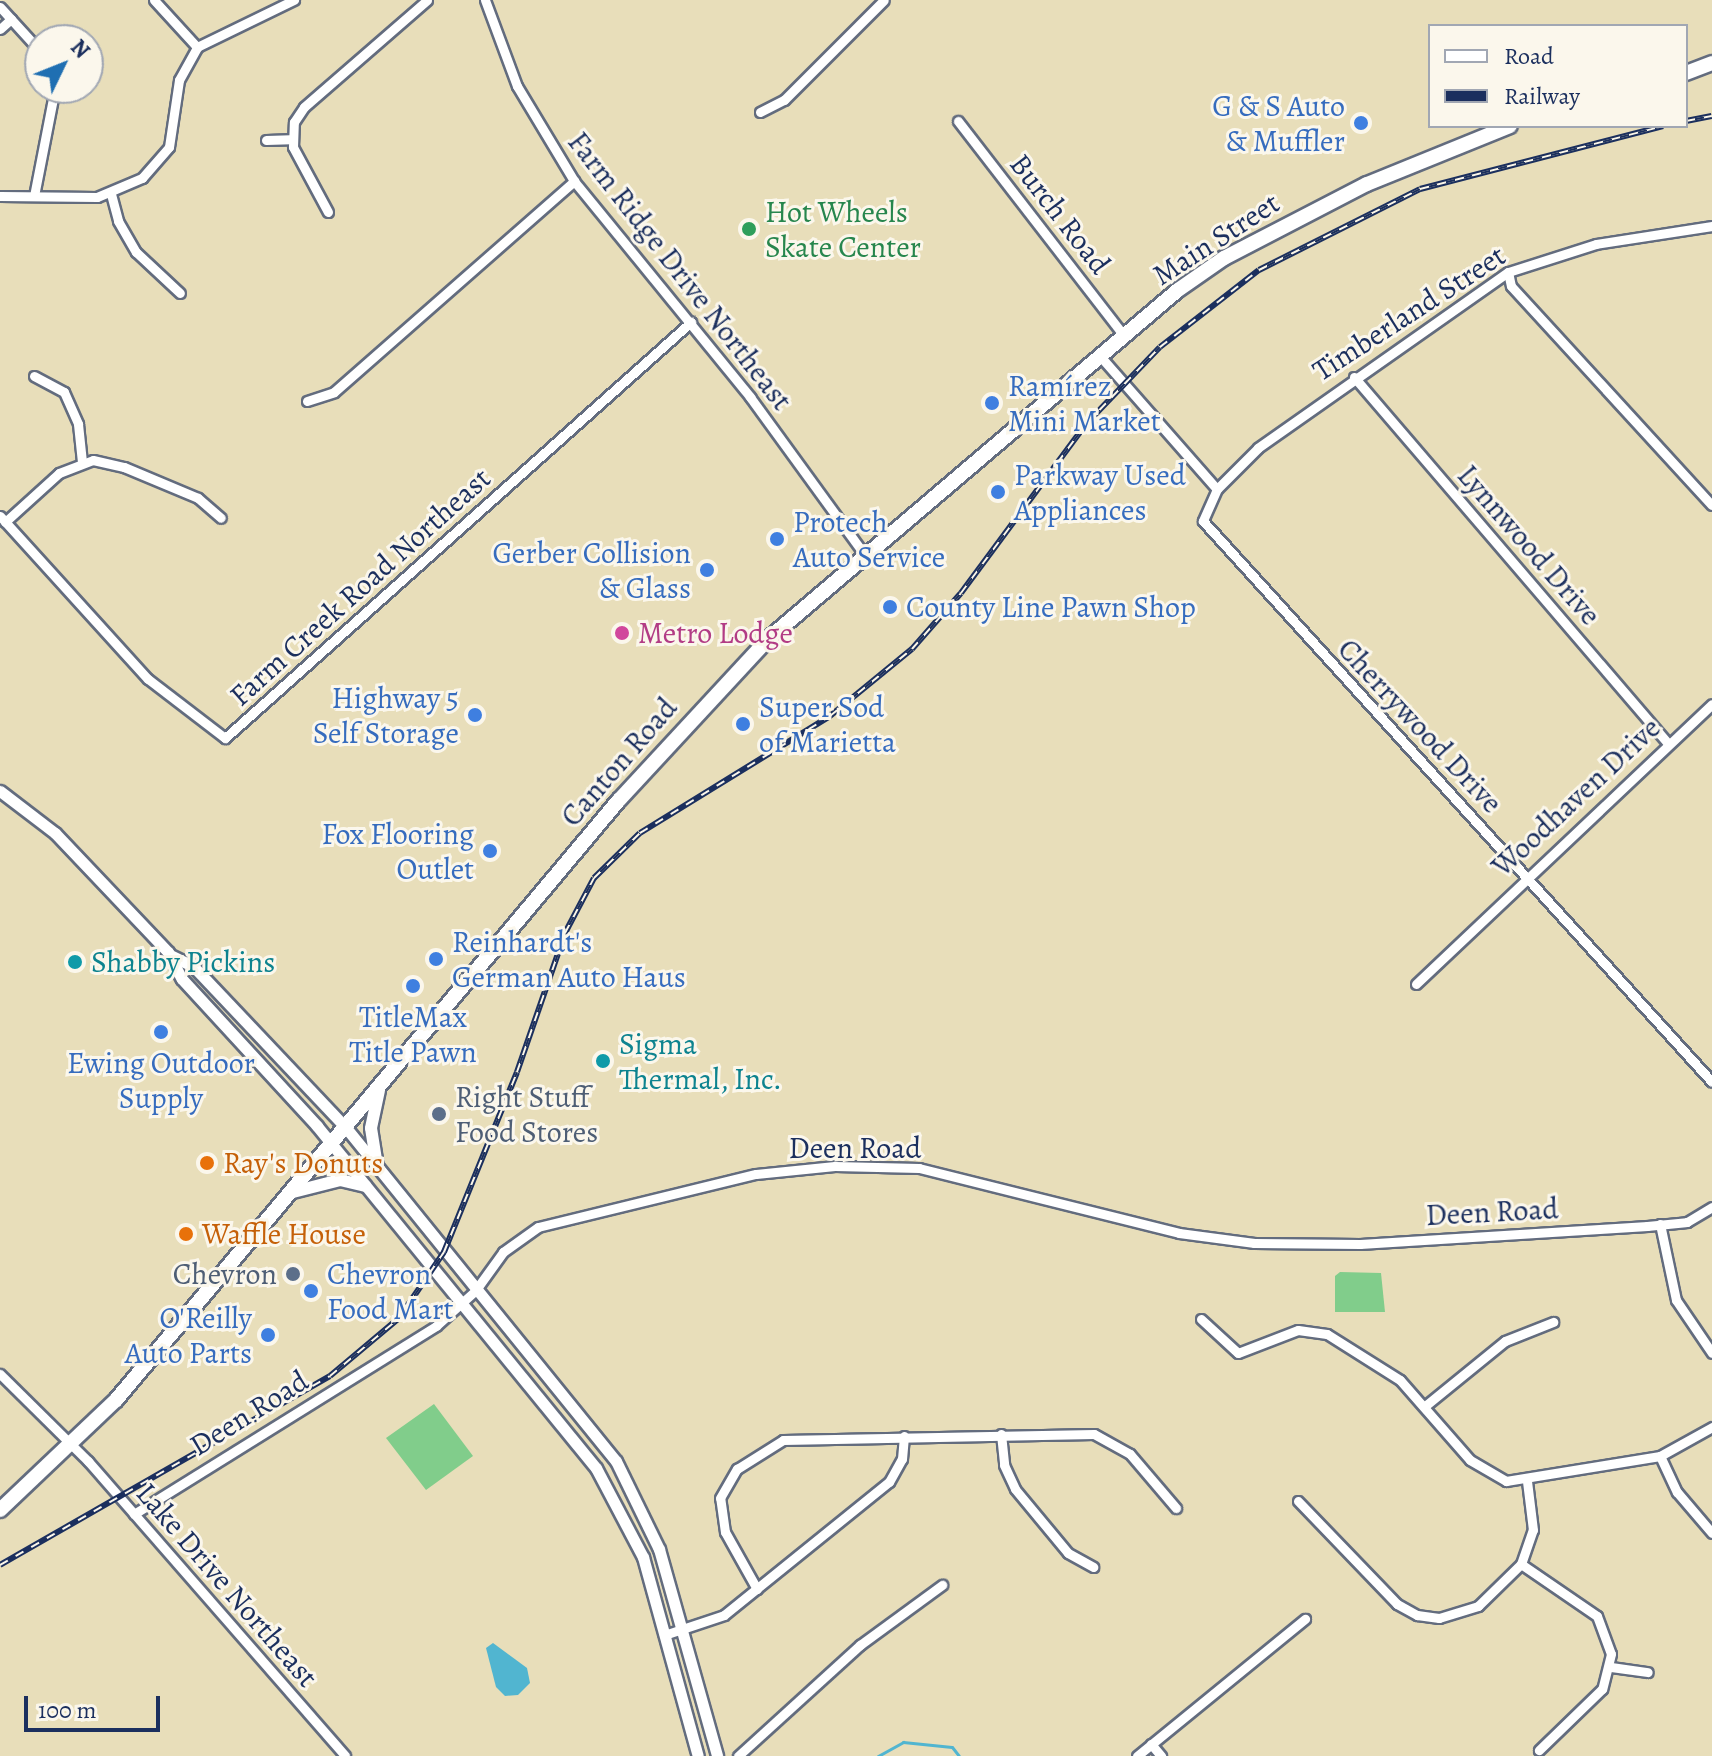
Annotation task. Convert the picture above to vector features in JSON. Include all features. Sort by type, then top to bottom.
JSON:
[{"type":"main road","points":[[1688,72],[1712,63]]},
{"type":"main road","name":"Main Street","points":[[986,453],[1178,290],[1258,237],[1423,159],[1505,128]]},
{"type":"main road","name":"Canton Road","points":[[0,1510],[73,1445],[333,1146],[719,687],[865,555],[986,453]]},
{"type":"main road","points":[[377,1166],[371,1128],[379,1091]]},
{"type":"main road","points":[[293,1192],[340,1180],[365,1186]]},
{"type":"street","points":[[154,0],[197,47]]},
{"type":"street","points":[[0,196],[80,199],[111,194],[142,178],[166,153],[179,80],[197,47],[294,0]]},
{"type":"street","points":[[290,139],[304,107],[427,0]]},
{"type":"street","name":"Farm Ridge Drive Northeast","points":[[485,0],[517,86],[574,181],[691,322],[865,555]]},
{"type":"street","points":[[760,112],[784,100],[884,0]]},
{"type":"street","points":[[0,7],[24,33]]},
{"type":"street","points":[[0,29],[11,19]]},
{"type":"street","points":[[34,196],[52,104]]},
{"type":"street","name":"Burch Road","points":[[958,121],[1124,336]]},
{"type":"street","points":[[266,140],[290,139]]},
{"type":"street","points":[[290,139],[328,212]]},
{"type":"street","points":[[307,401],[334,392],[574,181]]},
{"type":"street","points":[[111,194],[118,221],[136,252],[180,293]]},
{"type":"street","name":"Timberland Street","points":[[1214,538],[1203,521],[1217,489],[1258,448],[1354,377],[1508,272],[1596,244],[1712,226]]},
{"type":"street","points":[[1508,272],[1511,286],[1712,505]]},
{"type":"street","name":"Farm Creek Road Northeast","points":[[2,519],[148,679],[225,738],[691,322]]},
{"type":"street","points":[[1100,356],[1217,489]]},
{"type":"street","points":[[34,376],[58,385],[70,402],[82,461]]},
{"type":"street","name":"Lynnwood Drive","points":[[1354,377],[1668,743]]},
{"type":"street","points":[[2,519],[59,473],[82,461],[112,463],[136,472],[198,498],[221,518]]},
{"type":"street","name":"Cherrywood Drive","points":[[1214,538],[1712,1082]]},
{"type":"street","name":"Woodhaven Drive","points":[[1416,984],[1712,704]]},
{"type":"street","points":[[0,791],[55,833],[170,955],[182,979],[333,1146],[606,1483],[643,1557],[698,1756]]},
{"type":"street","points":[[170,955],[193,966],[347,1129],[624,1472],[659,1549],[717,1756]]},
{"type":"street","name":"Deen Road","points":[[134,1514],[436,1326],[475,1291],[494,1264],[525,1234],[564,1219],[756,1174],[835,1166],[919,1168],[1179,1233],[1254,1243],[1360,1244],[1687,1222],[1712,1207]]},
{"type":"street","points":[[1660,1224],[1676,1300],[1712,1353]]},
{"type":"street","points":[[1201,1319],[1238,1353],[1298,1330],[1327,1334],[1386,1370],[1425,1406],[1479,1469],[1506,1481],[1527,1481],[1660,1456],[1712,1427]]},
{"type":"street","points":[[1425,1406],[1505,1341],[1553,1322]]},
{"type":"street","name":"Lake Drive Northeast","points":[[0,1374],[73,1445],[345,1756]]},
{"type":"street","points":[[757,1589],[721,1519],[723,1488],[737,1469],[783,1440],[1081,1433],[1106,1438],[1130,1454],[1176,1508]]},
{"type":"street","points":[[1001,1434],[1004,1465],[1015,1489],[1068,1553],[1093,1567]]},
{"type":"street","points":[[664,1635],[724,1615],[889,1482],[902,1459],[904,1436]]},
{"type":"street","points":[[1660,1456],[1677,1492],[1712,1533]]},
{"type":"street","points":[[1298,1501],[1397,1604],[1417,1615],[1439,1618],[1471,1611],[1521,1564],[1533,1530],[1527,1481]]},
{"type":"street","points":[[1521,1564],[1597,1616],[1608,1634],[1611,1667],[1602,1689],[1539,1750]]},
{"type":"street","points":[[738,1756],[860,1645],[942,1585]]},
{"type":"street","points":[[1137,1756],[1305,1619]]},
{"type":"street","points":[[1611,1667],[1648,1672]]},
{"type":"street","points":[[1151,1744],[1161,1756]]},
{"type":"green space","points":[[1340,1272],[1381,1273],[1385,1312],[1335,1312],[1335,1276]]},
{"type":"green space","points":[[434,1404],[473,1456],[426,1490],[386,1438]]},
{"type":"water","points":[[493,1643],[527,1668],[530,1683],[518,1695],[505,1696],[496,1687],[486,1648]]},
{"type":"waterway","points":[[878,1756],[903,1742],[952,1747],[959,1756]]},
{"type":"railway","points":[[1688,121],[1712,116]]},
{"type":"railway","points":[[0,1565],[330,1376],[399,1318],[444,1252],[517,1072],[565,933],[594,878],[640,833],[830,716],[912,649],[961,593],[1087,423],[1160,347],[1259,270],[1420,189],[1655,128]]},
{"type":"place","name":"G & S Auto & Muffler","points":[[1361,123]]},
{"type":"place","name":"Hot Wheels Skate Center","points":[[749,229]]},
{"type":"place","name":"Ramírez Mini Market","points":[[992,403]]},
{"type":"place","name":"Parkway Used Appliances","points":[[998,492]]},
{"type":"place","name":"Protech Auto Service","points":[[777,539]]},
{"type":"place","name":"Gerber Collision & Glass","points":[[707,570]]},
{"type":"place","name":"County Line Pawn Shop","points":[[890,607]]},
{"type":"place","name":"Metro Lodge","points":[[622,633]]},
{"type":"place","name":"Highway 5 Self Storage","points":[[475,715]]},
{"type":"place","name":"Super Sod of Marietta","points":[[743,724]]},
{"type":"place","name":"Fox Flooring Outlet","points":[[490,851]]},
{"type":"place","name":"Reinhardt's German Auto Haus","points":[[436,959]]},
{"type":"place","name":"Shabby Pickins","points":[[75,962]]},
{"type":"place","name":"TitleMax Title Pawn","points":[[413,986]]},
{"type":"place","name":"Ewing Outdoor Supply","points":[[161,1032]]},
{"type":"place","name":"Sigma Thermal, Inc.","points":[[603,1061]]},
{"type":"place","name":"Right Stuff Food Stores","points":[[439,1114]]},
{"type":"place","name":"Ray's Donuts","points":[[207,1163]]},
{"type":"place","name":"Waffle House","points":[[186,1234]]},
{"type":"place","name":"Chevron","points":[[293,1274]]},
{"type":"place","name":"Chevron Food Mart","points":[[311,1291]]},
{"type":"place","name":"O'Reilly Auto Parts","points":[[268,1335]]}]
